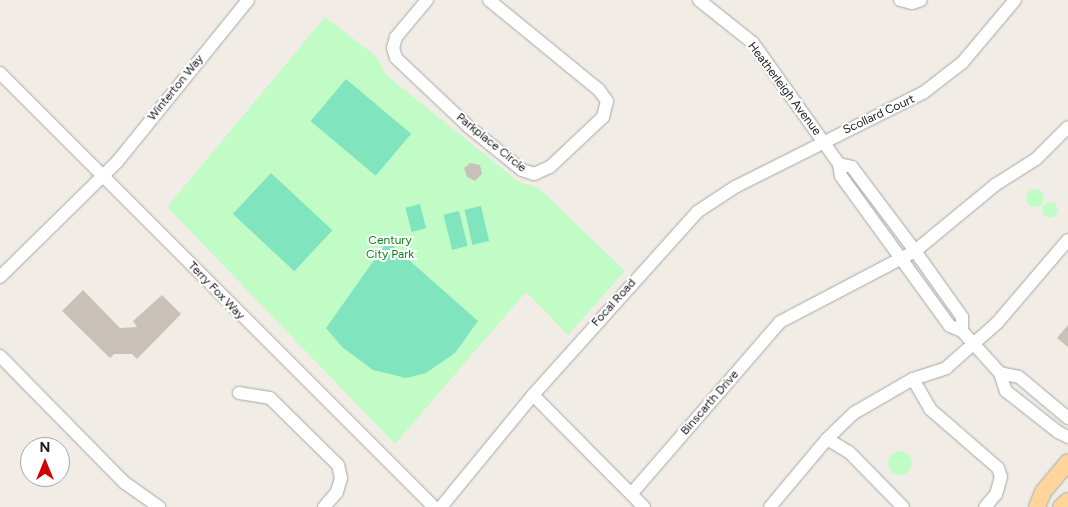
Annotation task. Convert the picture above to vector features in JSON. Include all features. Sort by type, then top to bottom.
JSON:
[{"type":"main road","points":[[1037,507],[1043,492],[1068,462]]},
{"type":"main road","points":[[1061,507],[1068,501]]},
{"type":"street","name":"Winterton Way","points":[[0,277],[104,176],[248,0]]},
{"type":"street","name":"Parkplace Circle","points":[[427,0],[396,38],[393,48],[396,58],[469,127],[522,170],[534,174],[550,167],[603,117],[606,100],[599,90],[488,0]]},
{"type":"street","name":"Heatherleigh Avenue","points":[[700,0],[753,43],[840,164],[841,176],[950,326],[962,331],[1000,373],[1006,391],[1058,432],[1068,437]]},
{"type":"street","points":[[900,0],[912,3],[921,0]]},
{"type":"street","name":"Scollard Court","points":[[823,141],[923,93],[962,64],[1015,0]]},
{"type":"street","name":"Terry Fox Way","points":[[0,74],[434,507]]},
{"type":"street","name":"Binscarth Drive","points":[[632,492],[780,322],[901,260],[995,185],[1036,159],[1068,127]]},
{"type":"street","name":"Focal Road","points":[[441,507],[533,394],[696,212],[735,187],[823,141]]},
{"type":"street","name":"Heatherleigh Avenue","points":[[840,164],[852,167],[914,251],[962,317],[962,331]]},
{"type":"street","points":[[773,506],[827,439],[854,413],[912,379],[946,368],[997,323],[1068,240]]},
{"type":"street","points":[[0,356],[125,483],[159,507]]},
{"type":"street","name":"Heatherleigh Avenue","points":[[1000,373],[1019,377],[1068,418]]},
{"type":"street","points":[[912,379],[930,409],[998,468],[1001,477],[996,494],[985,507]]},
{"type":"street","points":[[239,393],[270,398],[338,465],[341,478],[337,492],[324,507]]},
{"type":"street","points":[[533,394],[632,492],[644,507]]},
{"type":"street","points":[[827,439],[849,452],[903,507]]},
{"type":"green space","name":"Century City Park","points":[[325,17],[376,56],[386,75],[519,182],[539,188],[625,271],[568,335],[526,292],[395,444],[167,207]]},
{"type":"green space","points":[[346,79],[411,134],[376,176],[311,121]]},
{"type":"green space","points":[[271,173],[332,230],[294,271],[233,214]]},
{"type":"green space","points":[[1031,189],[1039,189],[1044,194],[1042,205],[1031,207],[1026,202],[1026,194]]},
{"type":"green space","points":[[1047,202],[1053,202],[1058,207],[1056,216],[1047,218],[1042,213],[1042,207]]},
{"type":"green space","points":[[420,204],[426,228],[411,232],[405,208]]},
{"type":"green space","points":[[481,206],[489,241],[473,245],[464,210]]},
{"type":"green space","points":[[459,211],[468,246],[452,250],[443,215]]},
{"type":"green space","points":[[384,246],[393,246],[478,321],[455,353],[426,373],[406,378],[373,370],[342,347],[326,328]]},
{"type":"green space","points":[[900,451],[909,454],[912,463],[909,472],[900,475],[891,472],[888,463],[891,454]]},
{"type":"building","points":[[470,163],[480,165],[482,174],[475,181],[467,177],[464,168]]},
{"type":"building","points":[[83,290],[120,328],[137,327],[133,321],[162,295],[181,314],[137,359],[132,354],[114,354],[110,358],[62,311]]},
{"type":"building","points":[[1068,325],[1068,347],[1057,338]]}]
